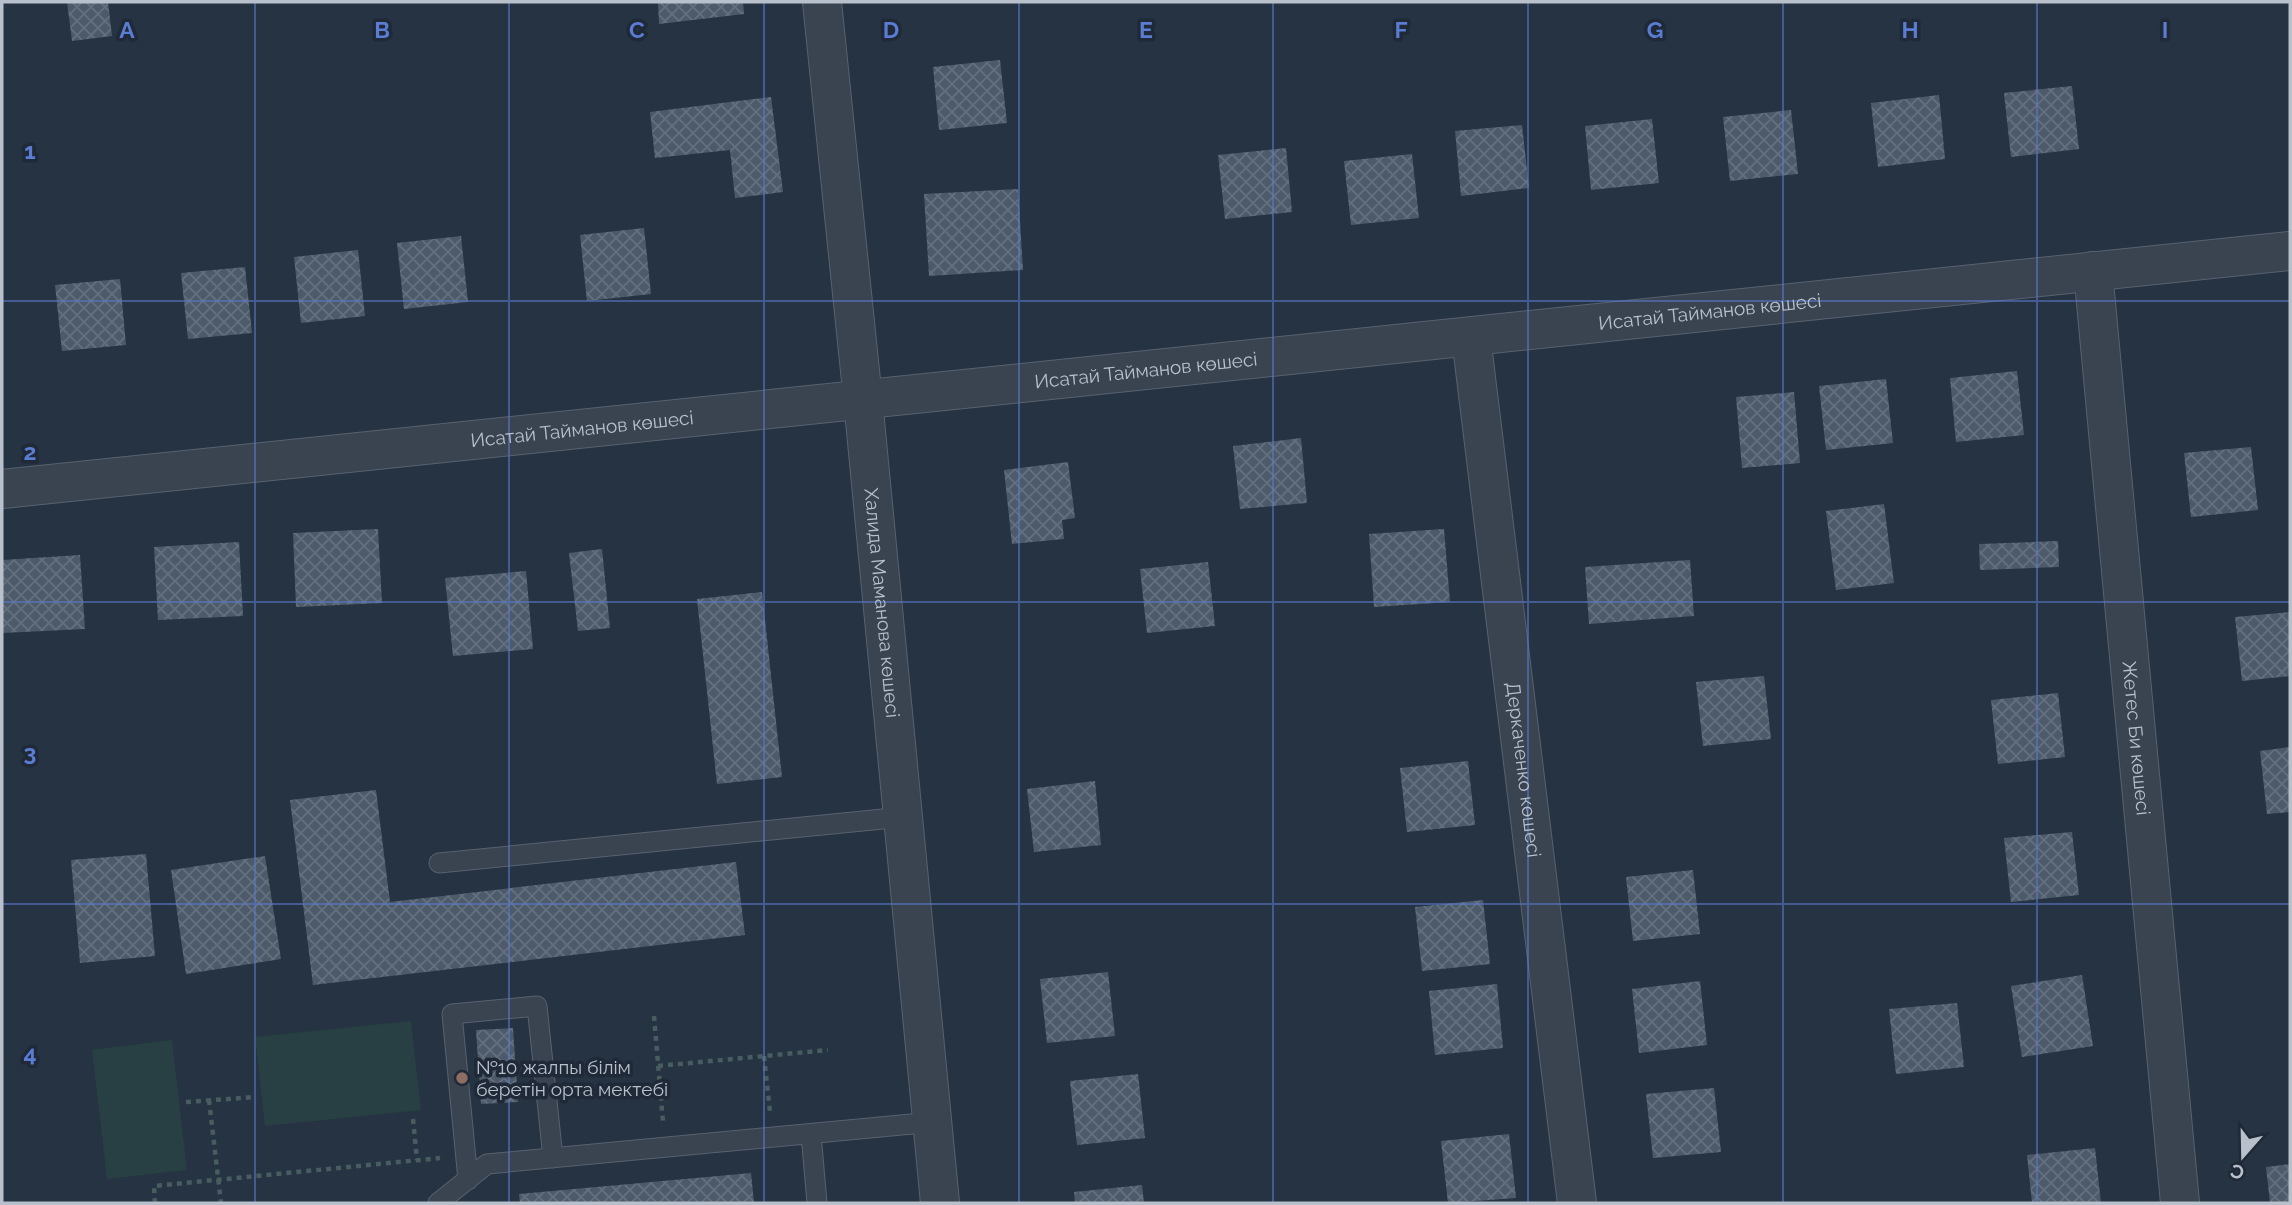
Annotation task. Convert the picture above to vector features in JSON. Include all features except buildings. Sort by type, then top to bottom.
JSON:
[{"type":"street","name":"Халида Маманова көшесі","points":[[822,2],[940,1203]]},
{"type":"street","name":"Исатай Тайманов көшесі","points":[[2,489],[2290,251]]},
{"type":"street","name":"Жетес Би көшесі","points":[[2093,271],[2180,1203]]},
{"type":"street","name":"Деркаченко көшесі","points":[[1471,337],[1577,1203]]},
{"type":"lane","points":[[439,863],[903,817]]},
{"type":"lane","points":[[468,1180],[452,1014],[537,1006],[553,1158]]},
{"type":"lane","points":[[438,1203],[487,1164],[933,1122]]},
{"type":"lane","points":[[811,1134],[817,1203]]},
{"type":"path","points":[[654,1016],[666,1148]]},
{"type":"path","points":[[658,1066],[828,1050]]},
{"type":"path","points":[[764,1056],[772,1138]]},
{"type":"path","points":[[187,1102],[256,1097]]},
{"type":"path","points":[[209,1100],[221,1203]]},
{"type":"path","points":[[412,1119],[417,1160]]},
{"type":"path","points":[[155,1203],[154,1186],[466,1156]]},
{"type":"green space","points":[[411,1021],[421,1110],[265,1126],[255,1037]]},
{"type":"green space","points":[[172,1040],[187,1170],[107,1179],[92,1050]]},
{"type":"place","name":"№10 жалпы білім беретін орта мектебі","points":[[462,1078]]}]
